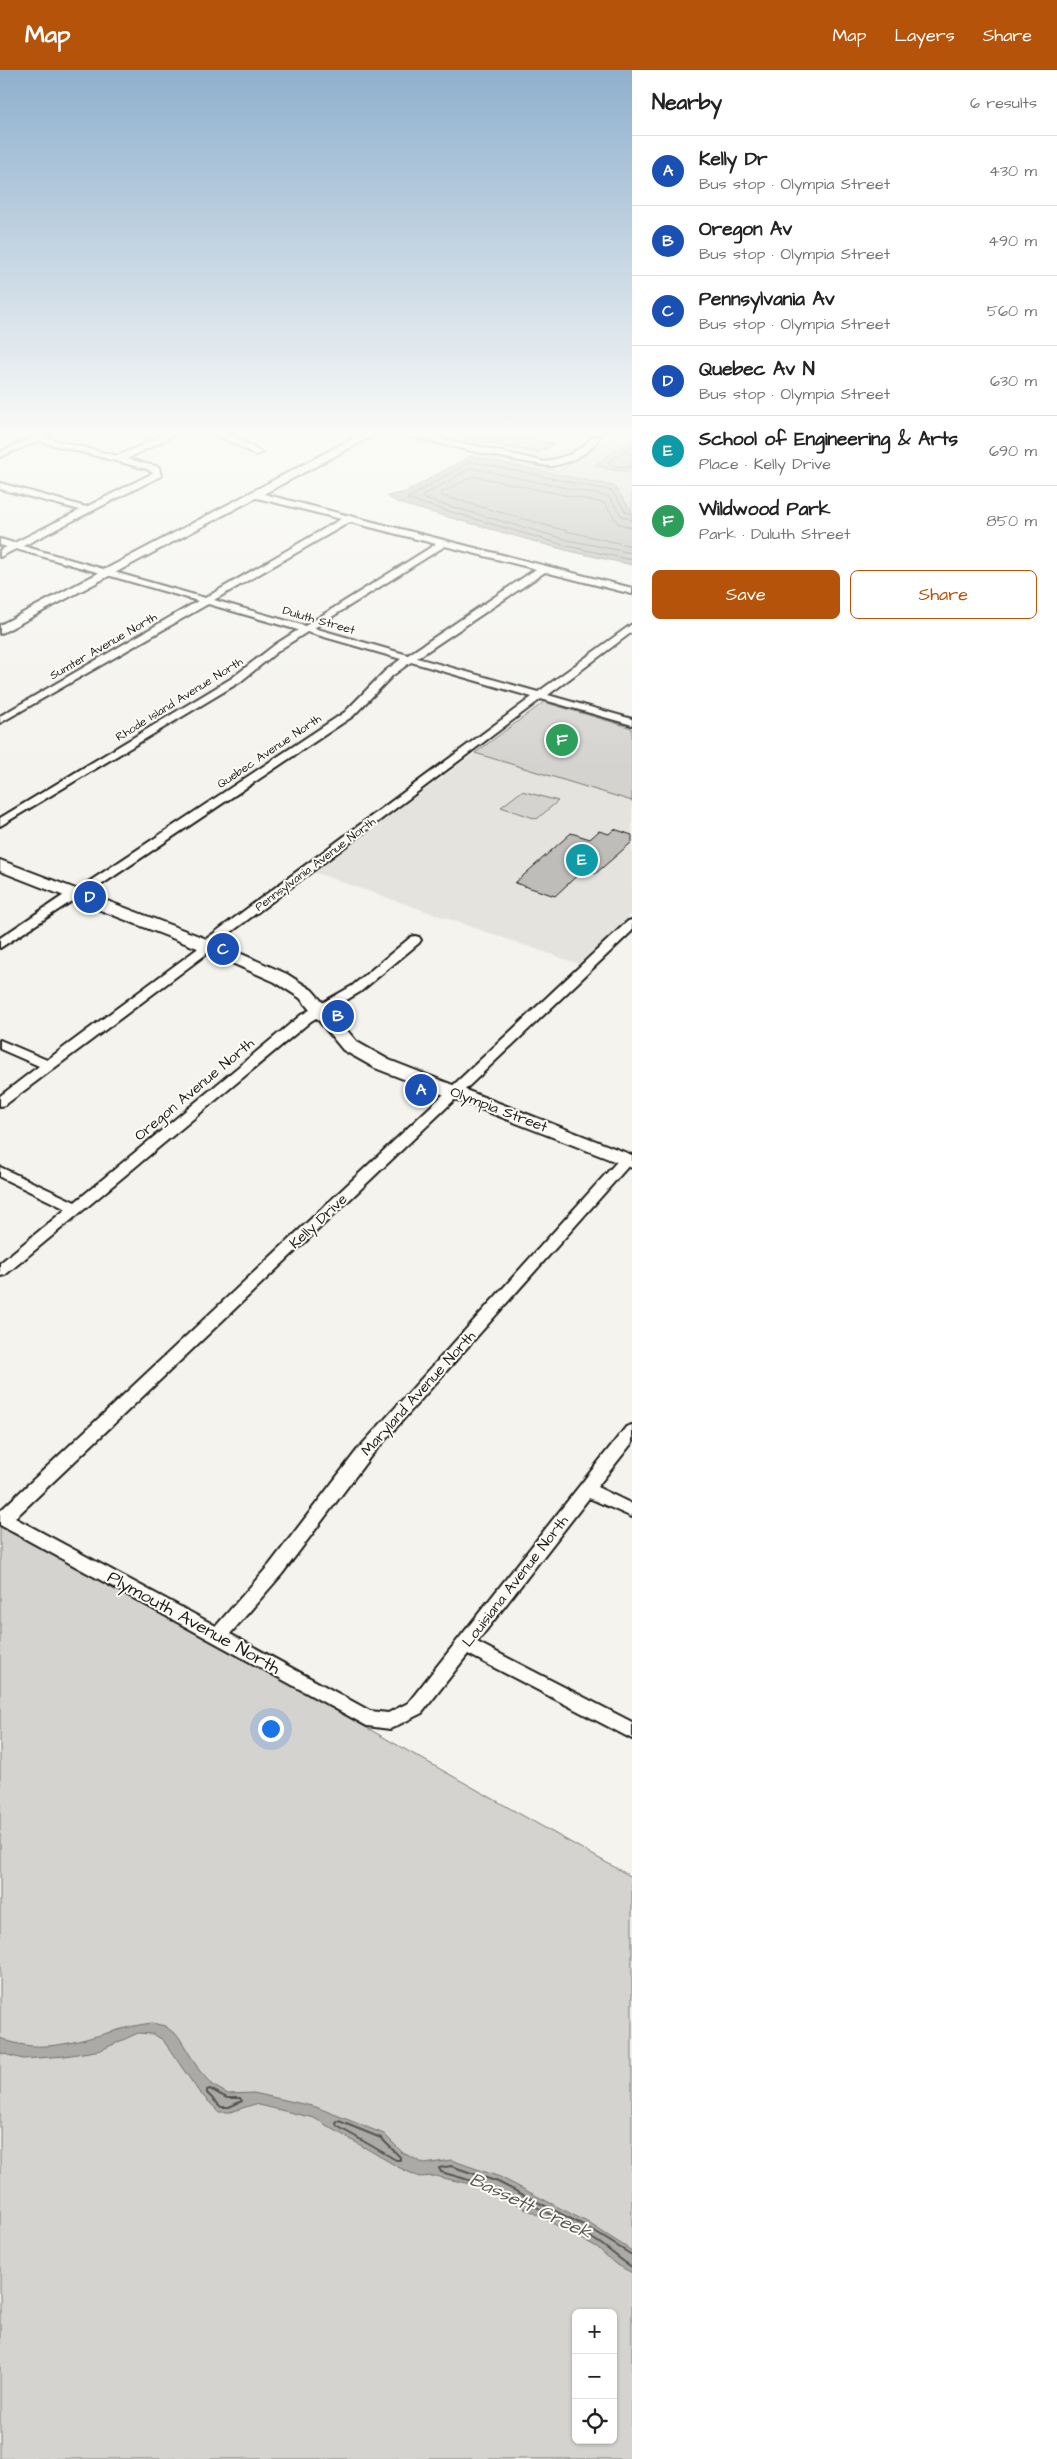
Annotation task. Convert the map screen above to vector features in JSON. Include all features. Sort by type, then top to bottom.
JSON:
[{"type":"main road","points":[[0,630],[163,544]]},
{"type":"main road","name":"Olympia Street","points":[[0,865],[79,894],[206,945],[295,986],[306,994],[350,1046],[364,1055],[629,1161]]},
{"type":"street","name":"Duluth Street","points":[[7,544],[632,722]]},
{"type":"street","points":[[0,554],[20,544]]},
{"type":"street","name":"Sumter Avenue North","points":[[0,720],[304,544]]},
{"type":"street","name":"Rhode Island Avenue North","points":[[0,823],[236,680],[279,646],[442,544]]},
{"type":"street","points":[[450,544],[632,591]]},
{"type":"street","name":"Quebec Avenue North","points":[[0,944],[68,898],[79,894],[349,714],[360,706],[385,677],[544,568]]},
{"type":"street","name":"Pennsylvania Avenue North","points":[[0,1102],[201,952],[206,945],[632,627]]},
{"type":"street","name":"Kelly Drive","points":[[2,1518],[454,1092],[626,936],[632,924]]},
{"type":"street","name":"Oregon Avenue North","points":[[0,1271],[306,1018],[356,989],[415,940]]},
{"type":"street","points":[[0,1044],[49,1066]]},
{"type":"street","name":"Maryland Avenue North","points":[[219,1635],[276,1569],[324,1503],[364,1453],[629,1161]]},
{"type":"street","points":[[0,1171],[76,1208]]},
{"type":"street","name":"Louisiana Avenue North","points":[[390,1721],[415,1708],[632,1431]]},
{"type":"street","points":[[586,1489],[632,1510]]},
{"type":"street","name":"Plymouth Avenue North","points":[[2,1518],[219,1635],[367,1718],[390,1721]]},
{"type":"street","points":[[466,1645],[632,1731]]},
{"type":"shaded area","points":[[582,544],[632,544],[632,557]]},
{"type":"shaded area","points":[[544,702],[632,728],[632,801],[475,753]]},
{"type":"shaded area","points":[[475,753],[632,801],[632,914],[579,964],[313,872]]},
{"type":"shaded area","points":[[522,791],[558,801],[537,819],[501,807]]},
{"type":"shaded area","points":[[0,1526],[31,1539],[632,1877],[632,2459],[0,2459]]},
{"type":"water","points":[[545,544],[632,544],[632,565]]},
{"type":"water","name":"Bassett Creek","points":[[152,2023],[165,2026],[179,2037],[199,2070],[212,2085],[228,2094],[254,2093],[316,2107],[384,2134],[403,2153],[425,2164],[451,2160],[500,2177],[587,2222],[632,2251],[632,2273],[614,2263],[597,2247],[509,2200],[470,2184],[435,2176],[419,2177],[398,2167],[314,2118],[255,2104],[230,2112],[219,2112],[199,2092],[163,2040],[153,2034],[138,2033],[101,2050],[65,2056],[23,2059],[0,2053],[0,2038],[20,2044],[58,2045]]},
{"type":"building","points":[[614,829],[632,835],[632,842],[595,874],[583,870],[555,896],[515,883],[571,833],[590,839],[599,831],[609,834]]},
{"type":"place","name":"Wildwood Park","points":[[562,740]]},
{"type":"place","name":"School of Engineering & Arts","points":[[582,860]]},
{"type":"place","name":"Quebec Av N","points":[[90,897]]},
{"type":"place","name":"Pennsylvania Av","points":[[223,949]]},
{"type":"place","name":"Oregon Av","points":[[338,1016]]},
{"type":"place","name":"Kelly Dr","points":[[421,1090]]}]
